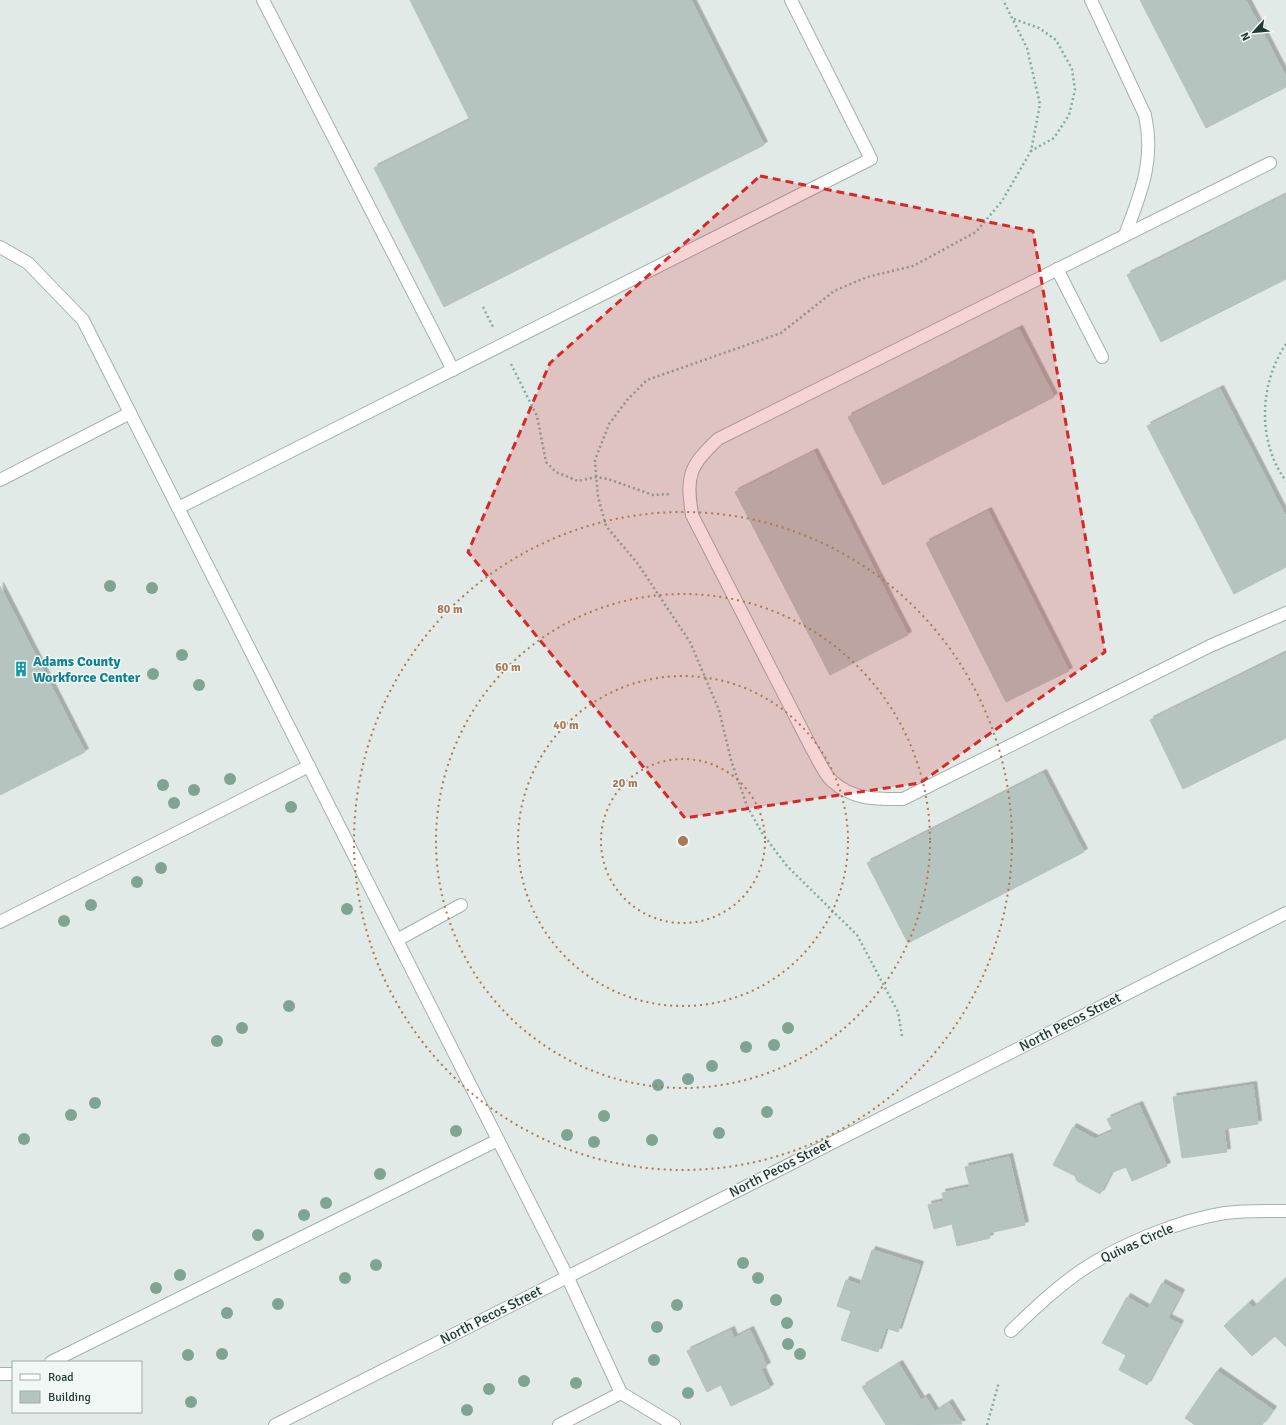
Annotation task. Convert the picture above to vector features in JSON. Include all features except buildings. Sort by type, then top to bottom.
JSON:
[{"type":"street","points":[[263,0],[453,370]]},
{"type":"street","points":[[178,508],[871,160],[791,0]]},
{"type":"street","points":[[1092,0],[1145,115],[1149,135],[1149,156],[1145,179],[1125,235]]},
{"type":"street","points":[[1270,163],[718,439],[700,456],[692,469],[688,489],[692,515],[812,749],[831,781],[848,791],[869,800],[903,799],[1210,646],[1286,613]]},
{"type":"street","points":[[0,247],[28,263],[83,320],[567,1276],[621,1393],[674,1425]]},
{"type":"street","points":[[1057,269],[1102,358]]},
{"type":"street","points":[[0,480],[130,413]]},
{"type":"street","points":[[0,922],[309,766]]},
{"type":"street","points":[[397,940],[461,905]]},
{"type":"street","name":"North Pecos Street","points":[[275,1425],[1286,913]]},
{"type":"street","points":[[53,1361],[498,1140]]},
{"type":"street","name":"Quivas Circle","points":[[1011,1331],[1037,1307],[1082,1270],[1107,1255],[1178,1224],[1226,1213],[1286,1211]]},
{"type":"street","points":[[0,1374],[12,1374]]},
{"type":"street","points":[[560,1425],[621,1393]]},
{"type":"path","points":[[902,1036],[898,1012],[857,935],[787,866],[762,833],[747,806],[731,760],[719,710],[690,642],[638,564],[606,526],[598,497],[595,460],[609,424],[628,399],[647,380],[747,347],[781,333],[834,291],[867,277],[913,266],[976,232],[1002,201],[1031,151],[1040,104],[1027,48],[1014,19],[1003,0]]},
{"type":"path","points":[[1014,19],[1039,28],[1056,40],[1072,69],[1075,90],[1069,115],[1054,138],[1031,151]]},
{"type":"path","points":[[483,307],[537,416],[546,462],[556,472],[578,480],[596,476],[653,495],[671,494],[688,489]]},
{"type":"path","points":[[1286,344],[1276,358],[1265,395],[1266,434],[1279,472],[1286,481]]},
{"type":"path","points":[[987,1425],[999,1382]]},
{"type":"highlighted area","points":[[760,176],[1033,231],[1105,652],[920,783],[685,818],[468,552],[550,363]]},
{"type":"place","name":"Adams County Workforce Center","points":[[21,669]]}]
